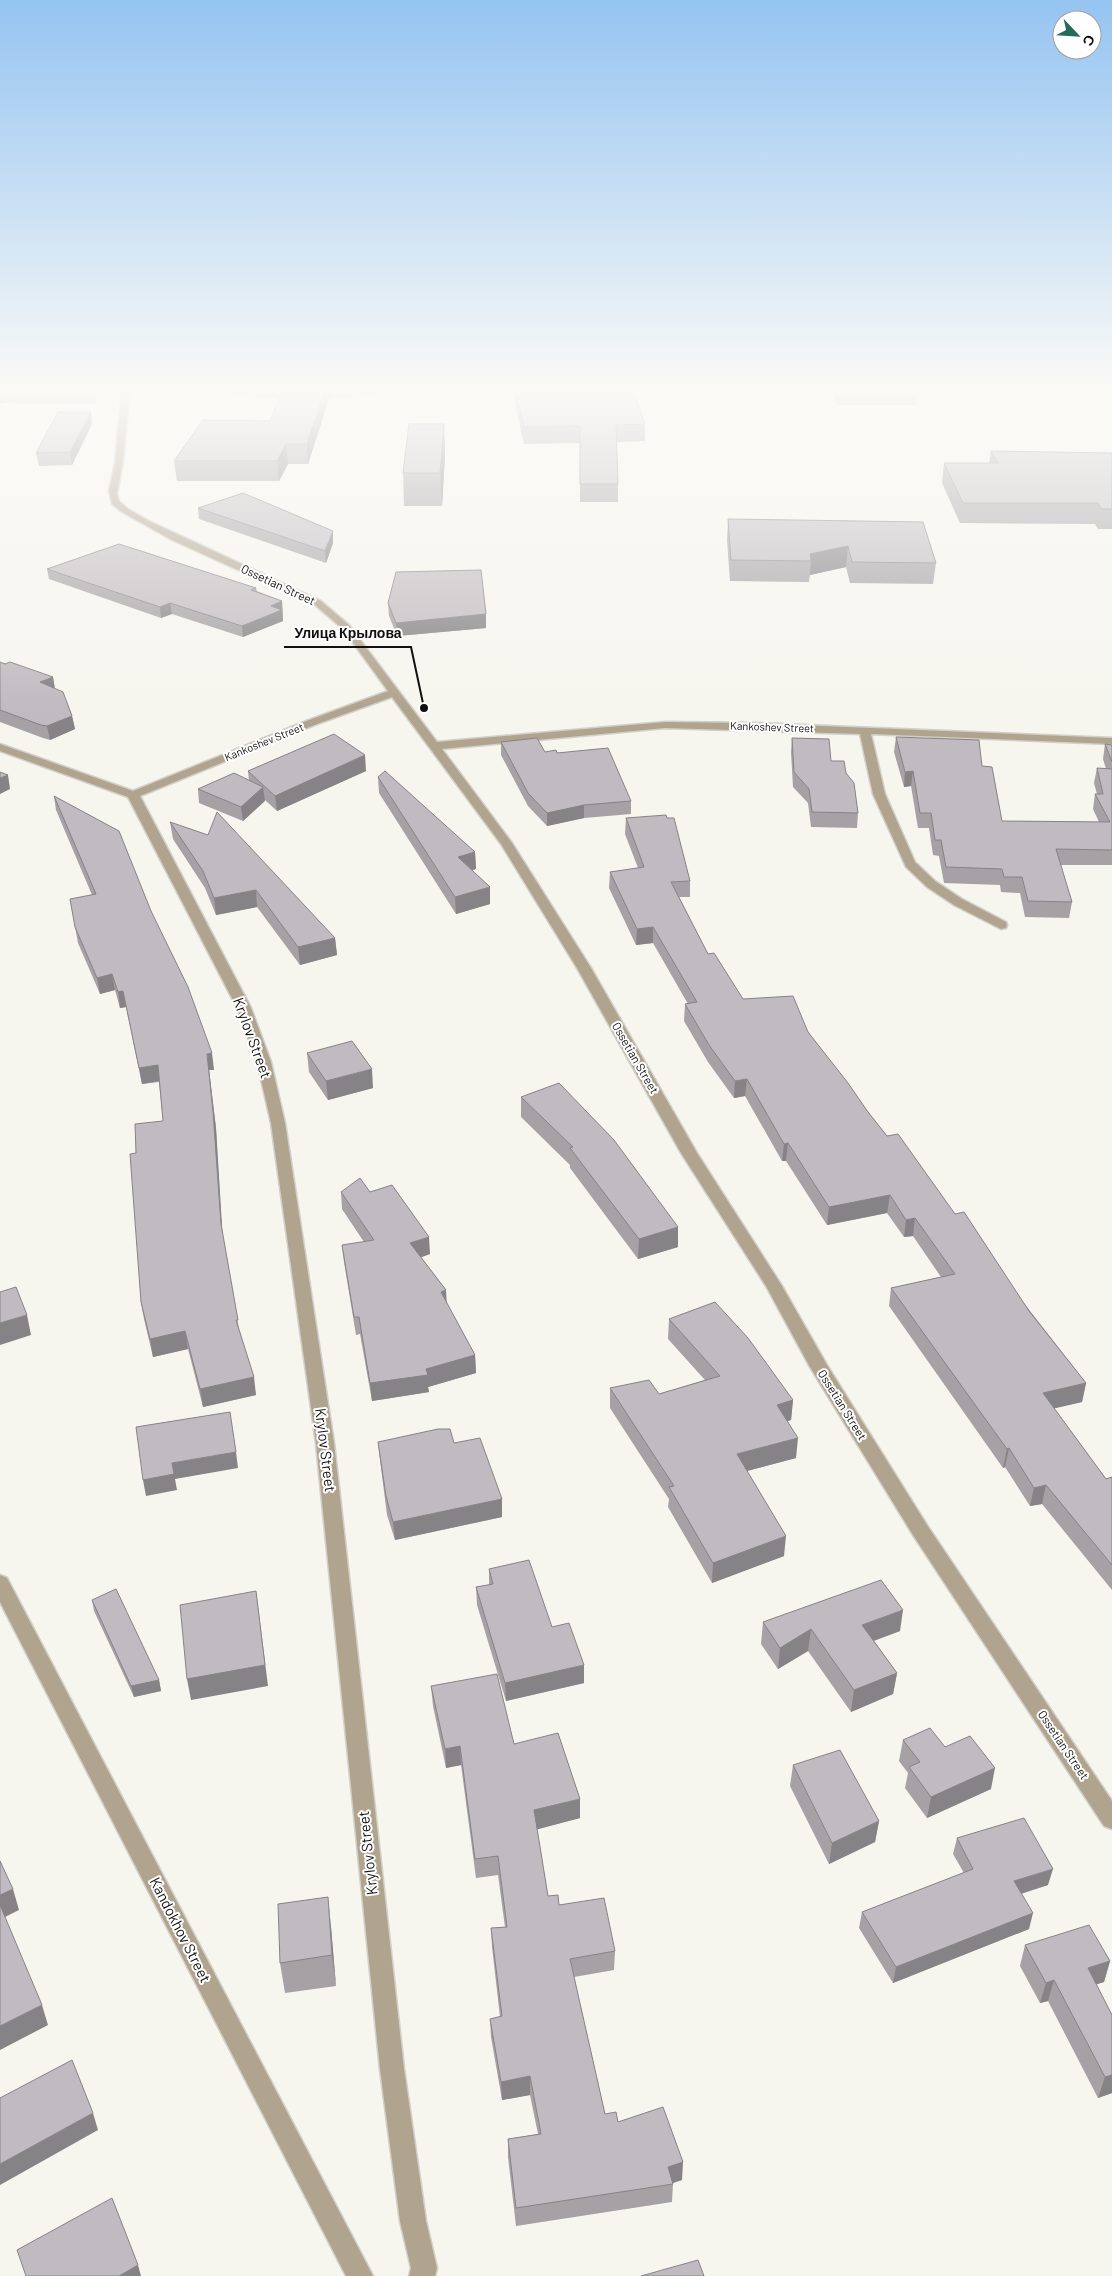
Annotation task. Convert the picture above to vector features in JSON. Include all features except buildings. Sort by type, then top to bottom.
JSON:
[{"type":"street","name":"Ossetian Street","points":[[114,495],[115,503],[120,509],[149,526],[318,603],[346,627],[395,692],[506,843],[584,968],[689,1153],[774,1286],[819,1367],[869,1449],[920,1530],[1112,1819]]},
{"type":"street","name":"Kankoshev Street","points":[[132,795],[313,722],[395,692]]},
{"type":"street","name":"Kankoshev Street","points":[[433,746],[665,725],[753,726],[1112,741]]},
{"type":"street","points":[[865,731],[879,794],[910,864],[931,884],[958,902],[1001,925]]},
{"type":"street","points":[[0,747],[132,795]]},
{"type":"street","name":"Krylov Street","points":[[132,795],[244,1008],[264,1062],[278,1123],[325,1443],[381,1978],[413,2221],[424,2268],[422,2276]]},
{"type":"street","name":"Kandokhov Street","points":[[0,1583],[360,2276]]},
{"type":"place","name":"Улица Крылова","points":[[424,708]]}]
